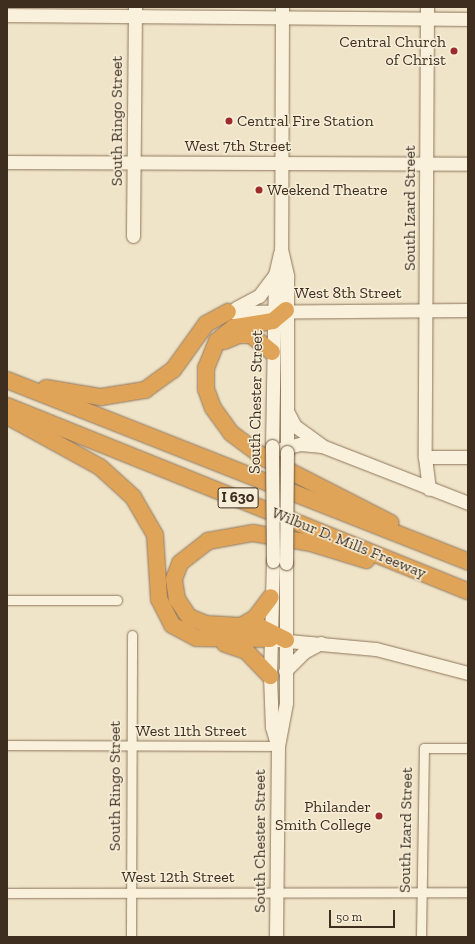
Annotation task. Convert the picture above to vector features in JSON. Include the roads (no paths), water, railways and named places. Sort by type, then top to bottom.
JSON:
[{"type":"highway","points":[[7,380],[89,396],[132,394],[166,376],[202,328],[228,312]]},
{"type":"highway","points":[[278,313],[234,327],[212,349],[206,368],[209,398],[218,417],[238,440],[266,459],[466,561]]},
{"type":"highway","points":[[212,349],[239,335],[260,340],[272,352]]},
{"type":"highway","name":"Wilbur D. Mills Freeway","points":[[7,380],[466,561]]},
{"type":"highway","name":"Wilbur D. Mills Freeway","points":[[7,406],[468,591]]},
{"type":"highway","points":[[7,416],[100,466],[133,497],[155,535],[159,599],[168,620],[187,635],[246,651],[270,676]]},
{"type":"highway","points":[[286,640],[270,636],[243,625],[197,622],[178,604],[174,584],[177,568],[187,554],[208,541],[238,534],[288,537],[468,591]]},
{"type":"highway","points":[[243,625],[255,618],[272,597]]},
{"type":"highway","points":[[210,640],[270,636]]},
{"type":"main road","points":[[7,15],[134,12],[427,12],[468,18]]},
{"type":"main road","name":"South Ringo Street","points":[[133,236],[134,12]]},
{"type":"main road","name":"South Izard Street","points":[[427,12],[425,457],[429,489]]},
{"type":"main road","name":"South Chester Street","points":[[278,746],[272,727],[270,636],[272,561],[280,450],[288,413],[275,275],[281,249],[282,13]]},
{"type":"main road","name":"West 7th Street","points":[[7,162],[468,164]]},
{"type":"main road","name":"South Chester Street","points":[[276,937],[278,746],[286,703],[286,563],[280,450],[272,352],[278,313],[287,276],[281,249]]},
{"type":"main road","points":[[228,312],[259,296],[275,275]]},
{"type":"main road","name":"West 8th Street","points":[[228,312],[278,313],[468,310]]},
{"type":"main road","points":[[288,413],[295,426],[322,446],[468,503]]},
{"type":"main road","points":[[280,450],[322,446]]},
{"type":"main road","points":[[425,457],[468,457]]},
{"type":"main road","name":"South Izard Street","points":[[407,480],[419,471],[425,457]]},
{"type":"main road","points":[[286,640],[324,642],[376,649],[468,673]]},
{"type":"main road","points":[[285,671],[304,652],[324,642]]},
{"type":"street","points":[[7,600],[117,600]]},
{"type":"street","name":"South Ringo Street","points":[[131,937],[132,635]]},
{"type":"street","name":"West 11th Street","points":[[7,745],[278,746]]},
{"type":"street","name":"South Izard Street","points":[[421,937],[424,748],[468,748]]},
{"type":"street","name":"West 12th Street","points":[[7,893],[132,892],[277,894],[468,892]]},
{"type":"place","name":"Central Church of Christ","points":[[454,51]]},
{"type":"place","name":"Central Fire Station","points":[[229,121]]},
{"type":"place","name":"Weekend Theatre","points":[[259,190]]},
{"type":"place","name":"Philander Smith College","points":[[379,816]]}]
